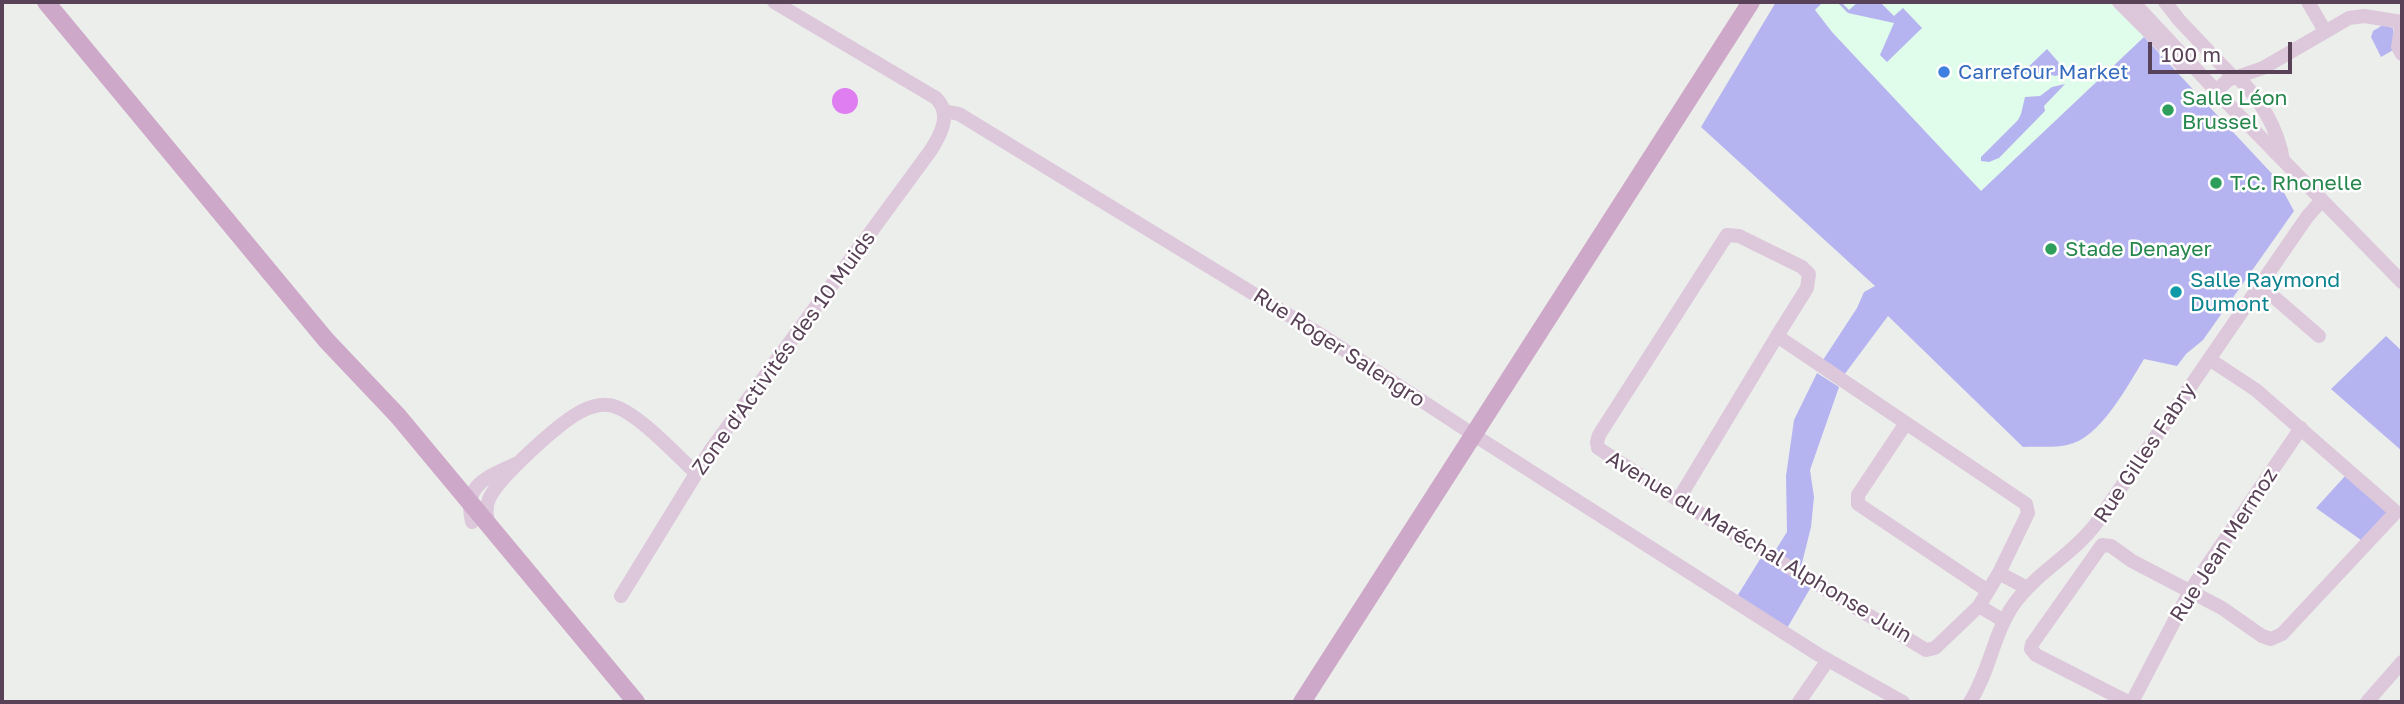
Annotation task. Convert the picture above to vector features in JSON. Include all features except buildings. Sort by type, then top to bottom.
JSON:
[{"type":"main road","points":[[46,2],[326,340],[392,409],[441,468],[462,500]]},
{"type":"main road","points":[[1302,702],[1751,2]]},
{"type":"main road","points":[[326,340],[344,366],[462,500],[556,620],[633,702]]},
{"type":"street","name":"Rue Roger Salengro","points":[[774,2],[932,96],[944,111],[959,114],[1326,338],[1828,660],[1903,702]]},
{"type":"street","points":[[2119,2],[2168,52],[2215,91]]},
{"type":"street","points":[[2133,2],[2215,91],[2402,282]]},
{"type":"street","points":[[2165,2],[2179,20],[2249,89],[2278,138],[2283,160]]},
{"type":"street","points":[[2308,2],[2325,31]]},
{"type":"street","points":[[2215,91],[2236,77],[2263,68],[2345,19],[2359,15],[2402,22],[2398,47],[2402,54]]},
{"type":"street","points":[[2234,110],[2263,68]]},
{"type":"street","name":"Zone d'Activités des 10 Muids","points":[[621,596],[723,433],[931,150],[942,130],[944,111]]},
{"type":"street","name":"Rue Gilles Fabry","points":[[1970,702],[1987,671],[2004,621],[2027,588],[2075,547],[2095,525],[2313,209],[2322,200]]},
{"type":"street","name":"Avenue du Maréchal Alphonse Juin","points":[[1777,337],[1807,288],[1809,274],[1802,267],[1739,236],[1727,235],[1597,442],[1603,453],[1926,650],[1935,649],[1979,606]]},
{"type":"street","points":[[2260,285],[2319,336]]},
{"type":"street","points":[[1678,499],[1777,337],[2026,504],[2028,513],[1999,573],[1979,606],[2004,621]]},
{"type":"street","points":[[2130,702],[2032,652],[2032,644],[2102,545],[2111,546],[2132,561],[2222,608],[2262,636],[2277,638],[2396,512],[2256,390],[2209,359]]},
{"type":"street","points":[[462,500],[482,500],[493,492],[517,464],[577,414],[596,406],[621,408],[634,416],[696,473]]},
{"type":"street","points":[[1906,423],[1858,495],[1858,504],[1988,591]]},
{"type":"street","name":"Rue Jean Mermoz","points":[[2130,702],[2190,591],[2301,429]]},
{"type":"street","points":[[441,468],[461,481],[481,481],[517,464]]},
{"type":"street","points":[[462,500],[481,481]]},
{"type":"street","points":[[481,524],[493,492]]},
{"type":"street","points":[[1999,573],[2027,588]]},
{"type":"street","points":[[1799,702],[1828,660]]},
{"type":"street","points":[[2369,699],[2402,663]]},
{"type":"shaded area","name":"Stade Denayer","points":[[1776,2],[1823,2],[1815,10],[1832,32],[1981,191],[2144,37],[2276,178],[2294,211],[2203,340],[2186,354],[2177,366],[2144,359],[2112,410],[2091,433],[2079,441],[2062,446],[2023,447],[1888,316],[1844,375],[1823,360],[1857,308],[1864,292],[1875,286],[1701,127]]},
{"type":"shaded area","points":[[1809,2],[2109,2],[2144,37],[1981,191],[1832,32]]},
{"type":"shaded area","points":[[1837,2],[1841,2],[1849,10],[1858,2],[1880,2],[1894,16],[1903,8],[1922,28],[1887,62],[1880,55],[1894,23],[1848,13]]},
{"type":"shaded area","points":[[2383,25],[2393,28],[2395,49],[2381,57],[2371,37],[2373,31]]},
{"type":"shaded area","points":[[2047,49],[2068,73],[2055,76],[2045,73],[2021,74]]},
{"type":"shaded area","points":[[2065,84],[2044,106],[2045,111],[1999,158],[1989,162],[1981,161],[1981,157],[2018,120],[2025,97],[2040,96],[2052,87]]},
{"type":"shaded area","points":[[845,88],[854,92],[858,101],[854,110],[845,114],[836,110],[832,101],[836,92]]},
{"type":"shaded area","points":[[2386,336],[2402,351],[2402,451],[2331,389]]},
{"type":"shaded area","points":[[1817,373],[1839,387],[1810,470],[1814,497],[1811,527],[1801,567],[1775,551],[1787,532],[1786,476],[1794,420]]},
{"type":"shaded area","points":[[2346,475],[2388,512],[2361,540],[2316,508]]},
{"type":"shaded area","points":[[1762,556],[1811,587],[1786,630],[1736,598]]},
{"type":"place","name":"Carrefour Market","points":[[1944,72]]},
{"type":"place","name":"Salle Léon Brussel","points":[[2168,110]]},
{"type":"place","name":"T.C. Rhonelle","points":[[2216,183]]},
{"type":"place","name":"Stade Denayer","points":[[2051,249]]},
{"type":"place","name":"Salle Raymond Dumont","points":[[2176,292]]}]
